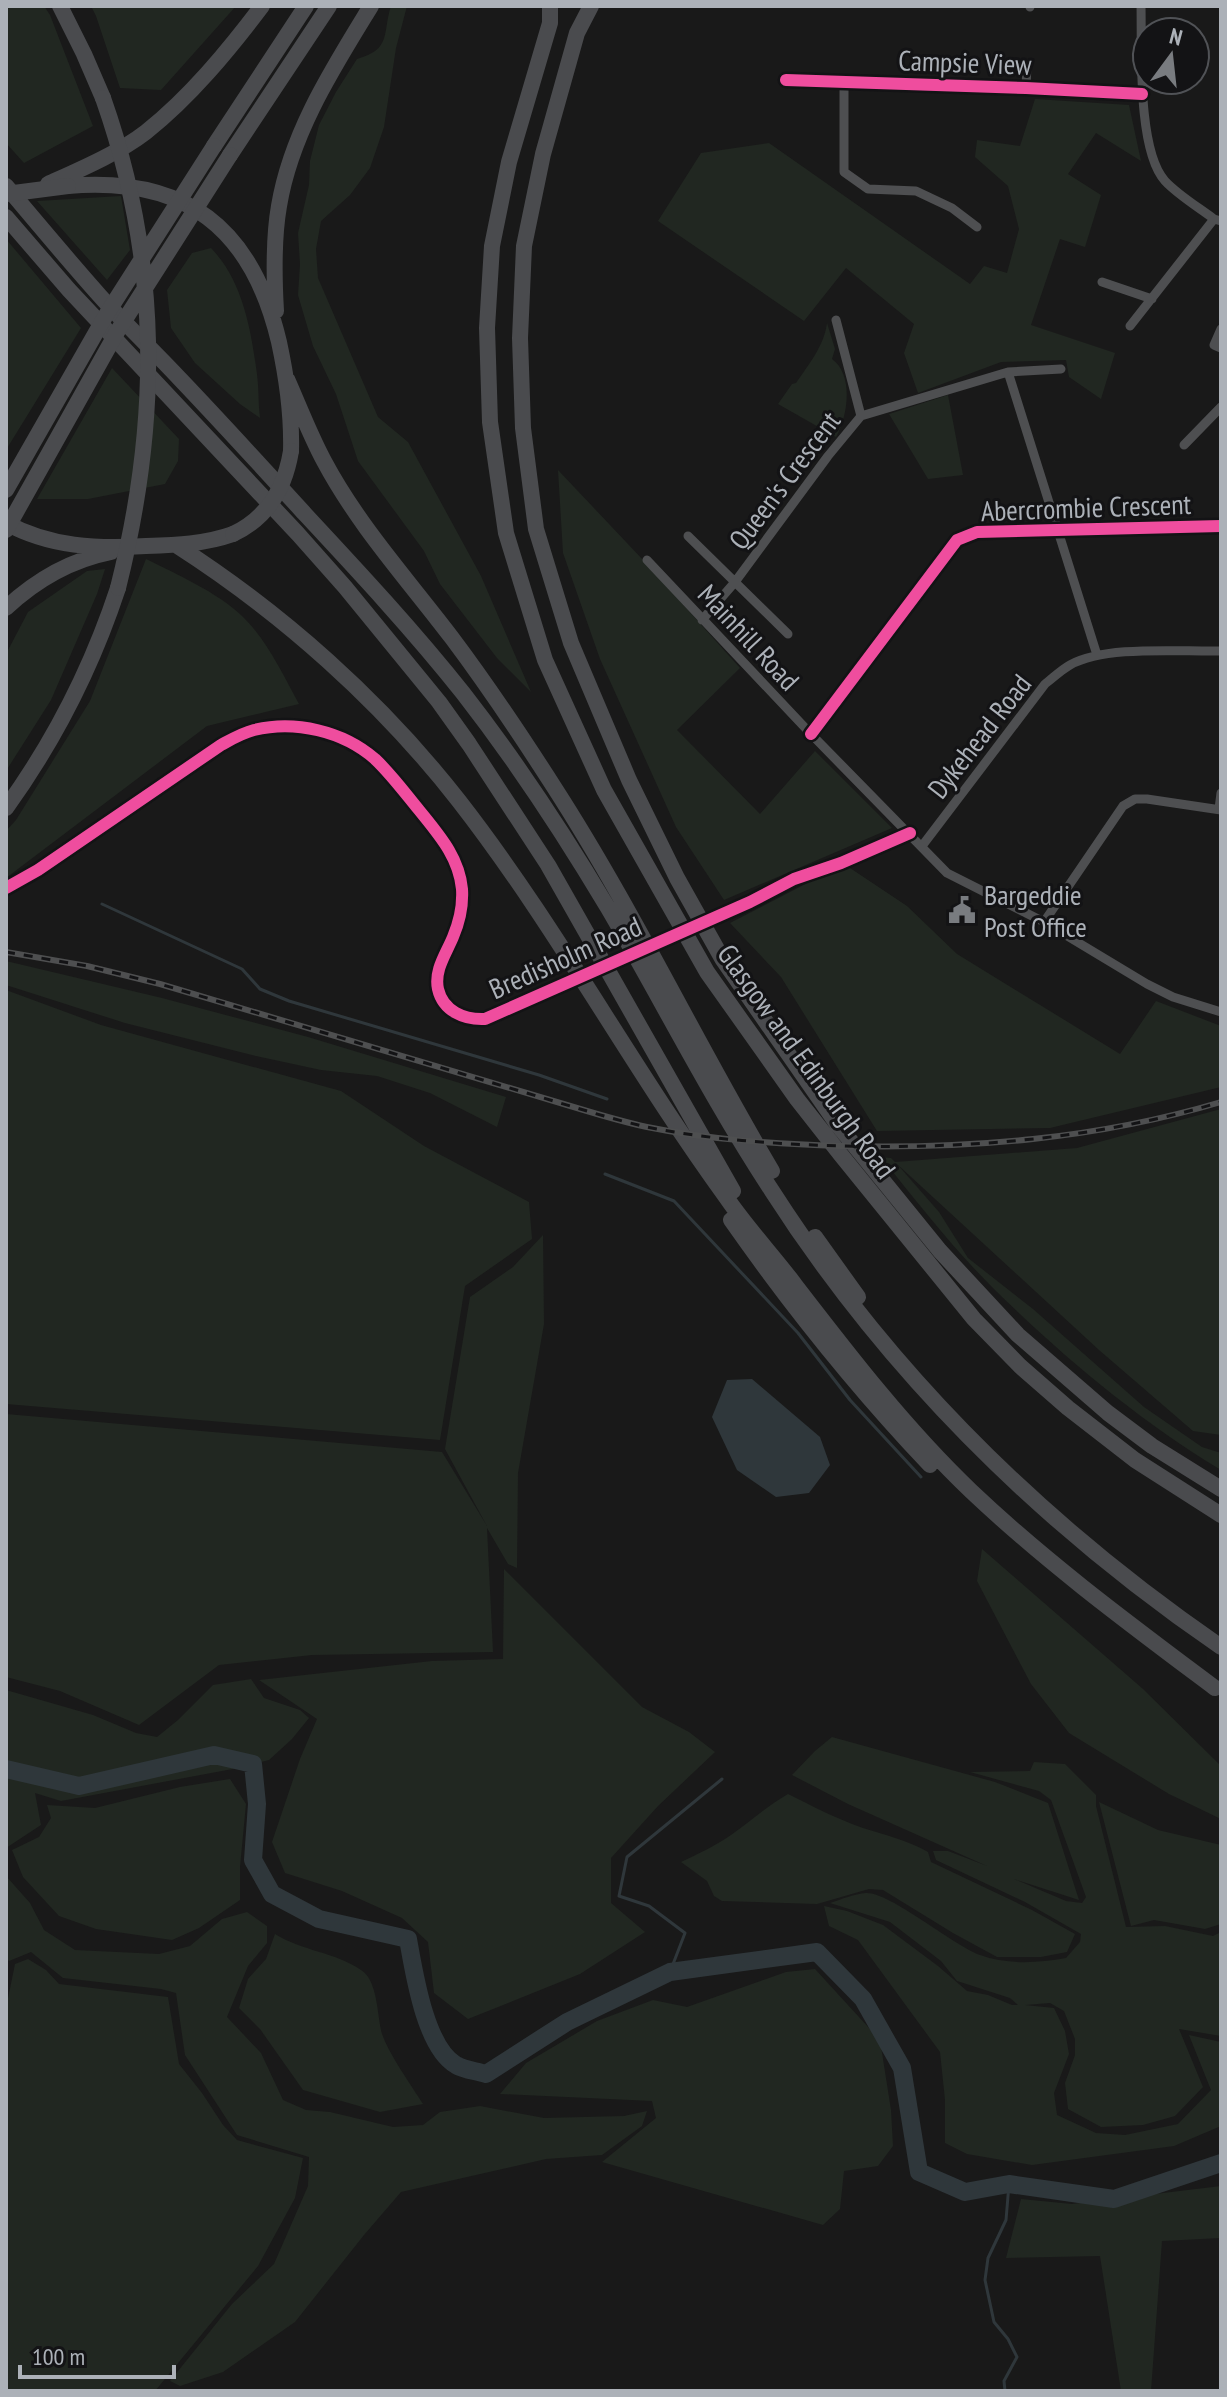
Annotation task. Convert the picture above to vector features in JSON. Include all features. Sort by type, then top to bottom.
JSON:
[{"type":"highway","points":[[6,808],[80,687],[107,622],[134,517],[146,440],[149,333],[136,224],[103,98],[60,6]]},
{"type":"highway","points":[[6,194],[67,181],[143,134],[178,104],[210,70],[262,6]]},
{"type":"highway","points":[[6,490],[106,315],[306,6]]},
{"type":"highway","points":[[6,530],[110,344],[329,6]]},
{"type":"highway","points":[[277,333],[274,271],[279,206],[294,150],[330,73],[371,6]]},
{"type":"highway","name":"Glasgow and Edinburgh Road","points":[[550,6],[550,23],[509,162],[492,246],[487,328],[490,422],[506,533],[545,660],[604,790],[707,972],[797,1099],[841,1155],[974,1319],[1020,1366],[1135,1460],[1221,1515]]},
{"type":"highway","name":"Glasgow and Edinburgh Road","points":[[591,6],[577,33],[543,154],[524,246],[520,338],[523,428],[536,529],[582,670],[629,780],[677,878],[723,960],[837,1124],[940,1251],[1018,1335],[1108,1413],[1152,1446],[1221,1489]]},
{"type":"highway","points":[[6,523],[42,539],[106,548],[200,543],[233,534],[256,521],[272,503],[285,479],[291,451],[287,379],[277,333],[252,266],[229,236],[203,214],[168,196],[141,188],[67,181]]},
{"type":"highway","points":[[6,186],[101,297],[352,565],[462,693],[568,842],[647,976]]},
{"type":"highway","points":[[6,217],[79,301],[308,544],[439,702],[548,865],[736,1196],[788,1276]]},
{"type":"highway","points":[[287,379],[325,464],[369,531],[453,639],[579,826],[617,890],[732,1105],[807,1226],[890,1340],[964,1434]]},
{"type":"highway","points":[[176,545],[309,645],[375,706],[458,799],[536,907],[726,1199],[877,1391],[970,1490],[1095,1598],[1218,1690]]},
{"type":"highway","points":[[6,608],[38,582],[68,566],[101,554],[140,547]]},
{"type":"highway","points":[[409,584],[576,839],[715,1099],[829,1277],[884,1347],[964,1434],[1017,1485],[1088,1549],[1221,1647]]},
{"type":"highway","points":[[569,957],[611,1034],[675,1138],[796,1311],[861,1391],[962,1497],[1037,1563],[1089,1605],[1218,1690]]},
{"type":"street","points":[[1026,88],[1027,64]]},
{"type":"street","name":"Campsie View","points":[[786,80],[1131,93]]},
{"type":"street","points":[[844,82],[844,172],[868,189],[916,191],[952,208],[977,227]]},
{"type":"street","points":[[1130,326],[1217,220],[1164,180],[1149,147],[1142,96]]},
{"type":"street","points":[[1102,282],[1152,299]]},
{"type":"street","points":[[836,320],[861,416]]},
{"type":"street","points":[[1221,329],[1214,345],[1221,348]]},
{"type":"street","name":"Queen's Crescent","points":[[702,620],[735,582],[861,416],[1008,372],[1061,369]]},
{"type":"street","points":[[1008,372],[1097,655]]},
{"type":"street","points":[[1184,445],[1221,407]]},
{"type":"street","name":"Abercrombie Crescent","points":[[811,734],[957,540],[977,532],[1221,526]]},
{"type":"street","name":"Mainhill Road","points":[[688,536],[788,634]]},
{"type":"street","name":"Mainhill Road","points":[[647,560],[811,734],[951,875],[1044,922],[1147,984],[1173,997],[1221,1012]]},
{"type":"street","name":"Dykehead Road","points":[[922,846],[1045,684],[1071,665],[1097,655],[1116,653],[1221,651]]},
{"type":"street","name":"Bredisholm Road","points":[[6,888],[51,861],[221,745],[244,733],[297,727],[319,731],[359,747],[382,767],[446,843],[459,875],[462,899],[455,933],[437,978],[439,990],[445,1003],[459,1015],[485,1019],[750,902],[794,879],[841,863],[910,833]]},
{"type":"street","points":[[1044,922],[1123,806],[1135,799],[1147,799],[1220,810],[1221,793]]},
{"type":"shaded area","points":[[6,6],[44,6],[93,126],[24,163],[6,143]]},
{"type":"shaded area","points":[[91,6],[236,6],[161,90],[120,88]]},
{"type":"shaded area","points":[[391,6],[407,6],[396,48],[384,127],[370,168],[350,195],[321,221],[316,249],[318,278],[378,417],[408,442],[481,576],[531,692],[497,658],[440,584],[424,551],[358,461],[336,394],[313,346],[298,295],[298,233],[319,125],[357,59],[381,45]]},
{"type":"shaded area","points":[[1035,99],[1129,105],[1141,161],[1096,133],[1068,174],[1101,195],[1085,247],[1060,239],[1031,325],[1115,353],[1101,399],[1069,377],[1066,360],[1001,362],[918,393],[904,353],[914,324],[846,268],[804,321],[658,221],[701,153],[769,143],[970,284],[984,266],[1007,273],[1019,229],[1008,186],[975,157],[977,140],[1020,146]]},
{"type":"shaded area","points":[[121,196],[130,250],[107,280],[37,201]]},
{"type":"shaded area","points":[[6,239],[81,328],[6,450]]},
{"type":"shaded area","points":[[211,248],[231,275],[244,307],[255,357],[260,418],[195,363],[171,328],[167,290],[192,253]]},
{"type":"shaded area","points":[[827,323],[835,349],[832,359],[844,375],[847,396],[844,418],[836,437],[778,404],[815,354]]},
{"type":"shaded area","points":[[112,368],[179,439],[178,461],[165,484],[88,499],[37,499]]},
{"type":"shaded area","points":[[948,395],[963,475],[928,479],[889,414]]},
{"type":"shaded area","points":[[558,470],[740,668],[677,730],[760,814],[815,751],[892,828],[724,900],[676,827],[600,659],[563,553]]},
{"type":"shaded area","points":[[146,559],[209,591],[242,616],[267,646],[299,704],[207,726],[6,878],[6,831],[16,820],[90,701]]},
{"type":"shaded area","points":[[105,569],[51,700],[6,771],[6,654],[28,612],[87,571]]},
{"type":"shaded area","points":[[844,864],[907,906],[957,954],[1120,1054],[1156,1001],[1221,1026],[1221,1087],[1050,1128],[877,1131],[781,977],[730,923]]},
{"type":"shaded area","points":[[6,961],[308,1037],[506,1097],[497,1127],[430,1093],[377,1076],[321,1070],[256,1056],[125,1023],[6,985]]},
{"type":"shaded area","points":[[6,990],[101,1025],[341,1091],[424,1146],[529,1202],[532,1239],[465,1286],[440,1440],[6,1404]]},
{"type":"shaded area","points":[[1221,1109],[1221,1435],[1193,1431],[1099,1350],[897,1164],[939,1212],[968,1258],[1033,1309],[1144,1407],[1202,1447],[1221,1453],[1221,1470],[1130,1408],[1046,1338],[963,1256],[881,1157],[891,1158],[895,1162],[1077,1148]]},
{"type":"shaded area","points":[[543,1235],[544,1324],[518,1473],[517,1568],[508,1564],[487,1528],[493,1652],[312,1655],[219,1665],[139,1725],[60,1691],[6,1677],[6,1414],[442,1452],[487,1526],[445,1449],[470,1297],[513,1267]]},
{"type":"shaded area","points":[[752,1379],[820,1437],[830,1465],[809,1493],[776,1497],[737,1470],[712,1417],[727,1380]]},
{"type":"shaded area","points":[[982,1549],[1143,1689],[1221,1766],[1221,1819],[1169,1794],[1069,1733],[1031,1684],[977,1581]]},
{"type":"shaded area","points":[[504,1569],[642,1707],[689,1732],[715,1752],[658,1806],[611,1858],[611,1903],[645,1932],[580,1974],[468,2019],[434,1993],[428,1942],[402,1918],[342,1891],[285,1873],[272,1842],[317,1719],[259,1680],[432,1661],[503,1659]]},
{"type":"shaded area","points":[[251,1679],[264,1698],[300,1710],[309,1718],[269,1760],[61,1801],[35,1793],[41,1825],[6,1848],[6,1690],[93,1715],[136,1733],[157,1737],[213,1685]]},
{"type":"shaded area","points":[[832,1737],[995,1782],[1048,1803],[1079,1900],[1014,1879],[1066,1901],[1082,1903],[1086,1897],[1051,1800],[1039,1791],[970,1772],[1030,1771],[1034,1762],[1065,1764],[1096,1795],[1096,1806],[1126,1927],[1165,1926],[1213,1936],[1221,1932],[1221,2036],[1179,2029],[1203,2087],[1175,2116],[1143,2125],[1101,2127],[1068,2109],[1065,2083],[1075,2055],[1075,2039],[1064,2011],[1050,2003],[1025,2005],[1054,2008],[1065,2031],[1069,2054],[1054,2093],[1057,2115],[1096,2133],[1125,2135],[1178,2124],[1211,2090],[1189,2035],[1221,2042],[1221,2126],[1174,2146],[1032,2165],[967,2154],[945,2143],[940,2052],[858,1940],[829,1926],[824,1906],[883,1925],[967,1991],[988,1995],[1012,2005],[1018,2005],[1010,1998],[957,1981],[941,1961],[890,1922],[830,1903],[866,1893],[877,1895],[980,1955],[1012,1962],[1066,1958],[1080,1942],[1081,1934],[1025,1902],[936,1860],[933,1851],[948,1851],[987,1866],[848,1804],[792,1775]]},
{"type":"shaded area","points":[[230,1779],[246,1804],[240,1900],[199,1928],[172,1940],[96,1929],[59,1916],[23,1877],[12,1850],[39,1837],[51,1818],[47,1805],[95,1808],[180,1787]]},
{"type":"shaded area","points":[[788,1794],[844,1821],[920,1848],[928,1852],[931,1862],[1075,1934],[1067,1952],[1041,1957],[997,1957],[883,1890],[869,1889],[817,1904],[722,1901],[714,1896],[707,1881],[681,1862],[725,1839]]},
{"type":"shaded area","points":[[1099,1802],[1158,1830],[1221,1845],[1221,1924],[1205,1929],[1154,1920],[1131,1926]]},
{"type":"shaded area","points":[[6,1876],[30,1903],[44,1930],[75,1950],[159,1954],[190,1946],[222,1919],[247,1912],[267,1926],[267,1943],[248,1966],[227,2017],[261,2053],[283,2100],[306,2110],[330,2112],[393,2127],[423,2125],[440,2112],[480,2106],[544,2118],[624,2116],[647,2111],[642,2126],[602,2155],[546,2159],[401,2192],[295,2322],[223,2372],[180,2386],[170,2381],[232,2304],[274,2264],[308,2186],[309,2157],[237,2135],[185,2055],[176,1993],[63,1978],[31,1952],[9,1961],[6,1958]]},
{"type":"shaded area","points":[[275,1934],[340,1959],[367,1975],[374,1990],[385,2042],[423,2104],[380,2112],[303,2090],[260,2029],[239,2008],[248,1979],[266,1959]]},
{"type":"shaded area","points":[[28,1959],[46,1970],[59,1984],[168,1997],[179,2064],[223,2125],[237,2140],[303,2158],[295,2198],[258,2266],[155,2391],[6,2391],[6,2008],[15,1964]]},
{"type":"shaded area","points":[[815,1969],[880,2040],[893,2146],[878,2166],[844,2171],[840,2209],[823,2225],[602,2162],[656,2118],[652,2101],[500,2094],[526,2063],[597,2021],[653,2000],[687,2007],[786,1972]]},
{"type":"shaded area","points":[[1221,2186],[1221,2238],[1162,2241],[1151,2391],[1121,2391],[1100,2256],[1006,2258],[1021,2199],[1072,2204]]},
{"type":"waterway","points":[[102,904],[242,969],[260,989],[289,1001],[539,1075],[607,1099]]},
{"type":"waterway","points":[[605,1174],[674,1201],[798,1333],[850,1400],[921,1477]]},
{"type":"waterway","points":[[6,1769],[79,1786],[214,1755],[253,1764],[257,1804],[253,1860],[272,1894],[319,1919],[408,1939],[429,2026],[445,2056],[463,2068],[486,2074],[567,2022],[670,1972],[817,1952],[863,1999],[902,2068],[919,2172],[965,2192],[1009,2184],[1114,2199],[1221,2163]]},
{"type":"waterway","points":[[670,1972],[685,1933],[649,1906],[619,1896],[627,1857],[722,1779]]},
{"type":"waterway","points":[[1005,2391],[1004,2381],[1017,2357],[994,2322],[985,2280],[988,2258],[1006,2220],[1009,2184]]},
{"type":"railway","points":[[6,952],[87,966],[160,984],[612,1118],[647,1127],[719,1138],[841,1146],[985,1143],[1127,1125],[1221,1102]]},
{"type":"cycle path","points":[[786,80],[1131,93]]},
{"type":"cycle path","points":[[811,734],[957,540],[977,532],[1221,526]]},
{"type":"cycle path","points":[[6,888],[38,870],[237,736],[270,727],[318,730],[348,741],[375,759],[447,847],[460,877],[462,901],[455,932],[439,969],[438,989],[444,1003],[456,1013],[485,1019],[750,902],[794,879],[841,863],[910,833]]},
{"type":"place","name":"Bargeddie Post Office","points":[[962,910]]}]
